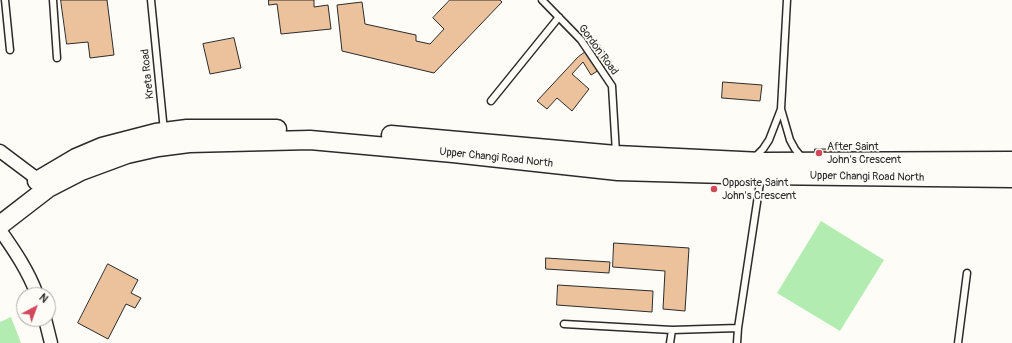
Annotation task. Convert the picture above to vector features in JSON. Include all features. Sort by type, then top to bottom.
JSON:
[{"type":"street","name":"Upper Changi Road North","points":[[0,209],[43,184],[82,171],[165,139],[189,143],[310,140],[453,153],[617,163],[758,166],[1012,178]]},
{"type":"street","points":[[0,151],[43,184]]},
{"type":"street","name":"Upper Changi Road North","points":[[758,166],[806,162],[1012,161]]},
{"type":"street","name":"Upper Changi Road North","points":[[0,225],[43,184]]},
{"type":"street","points":[[0,230],[33,287]]},
{"type":"street","points":[[47,327],[51,343]]},
{"type":"lane","points":[[5,0],[10,50]]},
{"type":"lane","points":[[53,0],[57,58]]},
{"type":"lane","name":"Kreta Road","points":[[151,0],[165,139]]},
{"type":"lane","name":"Gordon Road","points":[[542,0],[581,40],[612,86],[617,163]]},
{"type":"lane","points":[[738,343],[738,328],[758,166],[763,149],[769,140],[781,109],[787,0]]},
{"type":"lane","points":[[491,101],[559,17]]},
{"type":"lane","points":[[781,109],[790,140],[795,149],[806,162]]},
{"type":"lane","points":[[958,343],[967,273]]},
{"type":"lane","points":[[564,324],[672,330],[738,328]]},
{"type":"lane","points":[[670,343],[672,330]]},
{"type":"green space","points":[[821,221],[884,260],[840,331],[777,293]]},
{"type":"green space","points":[[11,317],[21,343],[0,343],[0,322]]},
{"type":"building","points":[[61,0],[107,0],[114,55],[90,58],[88,42],[67,44]]},
{"type":"building","points":[[269,0],[314,0],[314,7],[328,5],[331,29],[281,34],[277,4],[269,5]]},
{"type":"building","points":[[450,0],[500,0],[502,2],[434,73],[342,51],[337,5],[362,2],[365,24],[416,35],[416,41],[430,44],[444,29],[433,18]]},
{"type":"building","points":[[234,38],[241,68],[210,74],[203,44]]},
{"type":"building","points":[[598,43],[612,62],[591,75],[583,62],[572,74],[589,89],[572,111],[557,98],[547,109],[537,101],[578,57]]},
{"type":"building","points":[[723,82],[762,85],[760,101],[722,98]]},
{"type":"building","points":[[815,149],[835,149],[835,157],[815,156]]},
{"type":"building","points":[[614,243],[689,248],[685,311],[663,309],[665,271],[613,267]]},
{"type":"building","points":[[546,258],[610,262],[609,273],[546,269]]},
{"type":"building","points":[[108,264],[138,280],[131,293],[141,298],[135,308],[126,304],[108,339],[78,323]]},
{"type":"building","points":[[558,285],[653,291],[652,312],[557,305]]},
{"type":"place","name":"After Saint John's Crescent","points":[[819,153]]},
{"type":"place","name":"Opposite Saint John's Crescent","points":[[714,189]]}]
